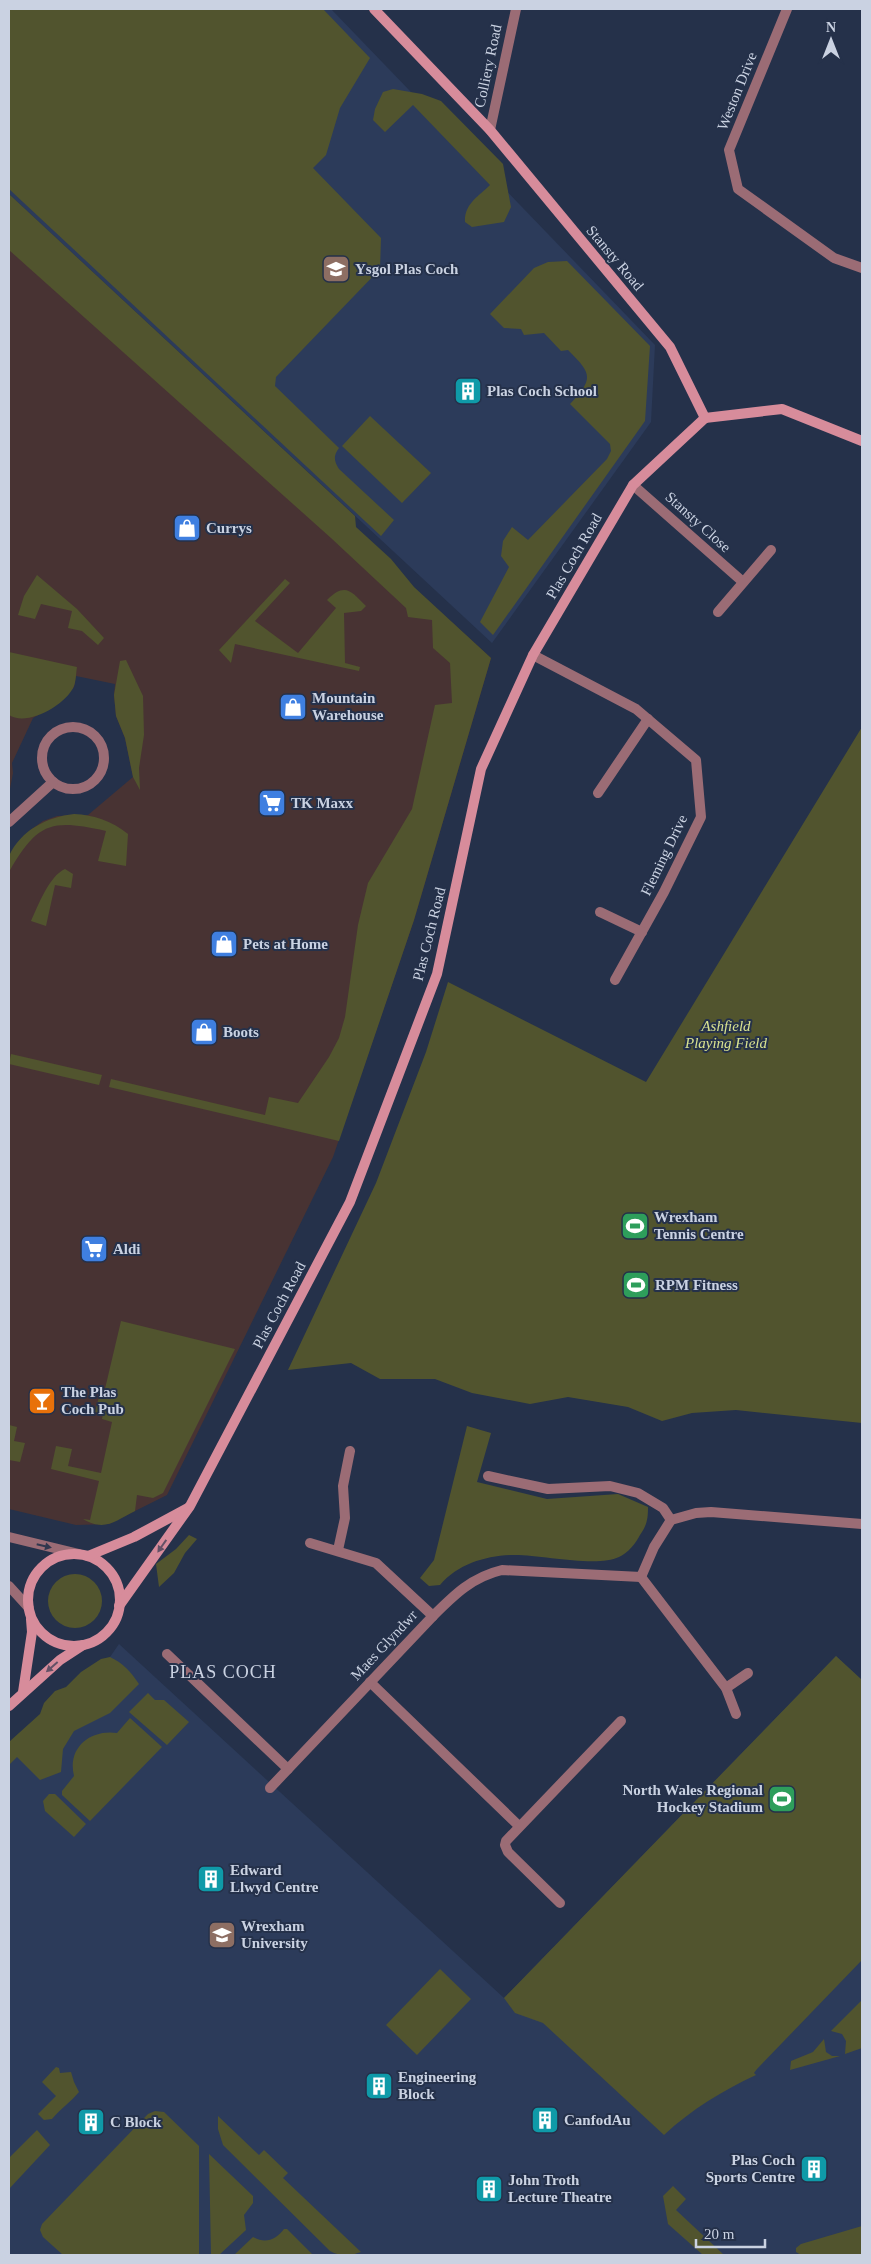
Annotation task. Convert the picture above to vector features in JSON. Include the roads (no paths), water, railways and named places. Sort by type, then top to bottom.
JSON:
[{"type":"main road","name":"Stansty Road","points":[[374,9],[490,130],[670,347],[705,418]]},
{"type":"main road","points":[[705,418],[782,409],[862,441]]},
{"type":"main road","name":"Plas Coch Road","points":[[9,1706],[60,1660],[83,1645],[98,1639],[108,1630],[116,1619],[120,1606],[190,1506],[350,1202],[437,974],[481,769],[533,655],[634,485],[705,418]]},
{"type":"main road","points":[[84,1555],[134,1537],[190,1506]]},
{"type":"main road","points":[[23,1692],[32,1632],[28,1593],[32,1580],[40,1568],[52,1559],[65,1554],[84,1555],[100,1561],[116,1581],[120,1593],[120,1606]]},
{"type":"main road","points":[[30,1612],[40,1630],[52,1640],[67,1645],[83,1645]]},
{"type":"street","name":"Colliery Road","points":[[490,130],[516,9]]},
{"type":"street","name":"Weston Drive","points":[[787,9],[729,150],[738,189],[834,258],[862,268]]},
{"type":"street","name":"Stansty Close","points":[[634,485],[743,582]]},
{"type":"street","points":[[718,612],[771,550]]},
{"type":"street","name":"Fleming Drive","points":[[533,655],[636,709],[696,760],[701,817],[615,980]]},
{"type":"street","points":[[598,793],[648,719]]},
{"type":"street","points":[[70,727],[90,732],[98,739],[103,748],[104,759],[103,769],[98,778],[90,785],[81,789],[71,790],[52,782],[46,774],[42,759],[45,744],[51,736],[60,730],[70,727]]},
{"type":"street","points":[[9,822],[52,782]]},
{"type":"street","points":[[600,912],[642,932]]},
{"type":"street","points":[[338,1550],[346,1518],[343,1486],[350,1451]]},
{"type":"street","points":[[488,1476],[548,1489],[610,1486],[638,1493],[663,1508],[671,1520]]},
{"type":"street","points":[[641,1576],[654,1548],[671,1520],[696,1513],[711,1512],[862,1524]]},
{"type":"street","points":[[9,1537],[84,1555]]},
{"type":"street","name":"Maes Glyndwr","points":[[270,1788],[433,1616],[376,1563],[310,1543]]},
{"type":"street","points":[[433,1616],[461,1588],[473,1580],[502,1570],[641,1576]]},
{"type":"street","points":[[641,1576],[726,1688],[736,1714]]},
{"type":"street","points":[[9,1586],[30,1612]]},
{"type":"street","points":[[167,1654],[288,1769]]},
{"type":"street","points":[[726,1688],[748,1673]]},
{"type":"street","points":[[370,1682],[520,1826]]},
{"type":"street","points":[[560,1903],[506,1848],[506,1841],[621,1721]]},
{"type":"place","name":"Ysgol Plas Coch","points":[[336,269]]},
{"type":"place","name":"Plas Coch School","points":[[468,391]]},
{"type":"place","name":"Currys","points":[[187,528]]},
{"type":"place","name":"Mountain Warehouse","points":[[293,707]]},
{"type":"place","name":"TK Maxx","points":[[272,803]]},
{"type":"place","name":"Pets at Home","points":[[224,944]]},
{"type":"place","name":"Boots","points":[[204,1032]]},
{"type":"place","name":"Wrexham Tennis Centre","points":[[635,1226]]},
{"type":"place","name":"Aldi","points":[[94,1249]]},
{"type":"place","name":"RPM Fitness","points":[[636,1285]]},
{"type":"place","name":"The Plas Coch Pub","points":[[42,1401]]},
{"type":"place","name":"North Wales Regional Hockey Stadium","points":[[782,1799]]},
{"type":"place","name":"Edward Llwyd Centre","points":[[211,1879]]},
{"type":"place","name":"Wrexham University","points":[[222,1935]]},
{"type":"place","name":"Engineering Block","points":[[379,2086]]},
{"type":"place","name":"CanfodAu","points":[[545,2120]]},
{"type":"place","name":"C Block","points":[[91,2122]]},
{"type":"place","name":"Plas Coch Sports Centre","points":[[814,2169]]},
{"type":"place","name":"John Troth Lecture Theatre","points":[[489,2189]]},
{"type":"district","name":"PLAS COCH","points":[[223,1672]]},
{"type":"park label","name":"Ashfield Playing Field","points":[[726,1034]]}]
